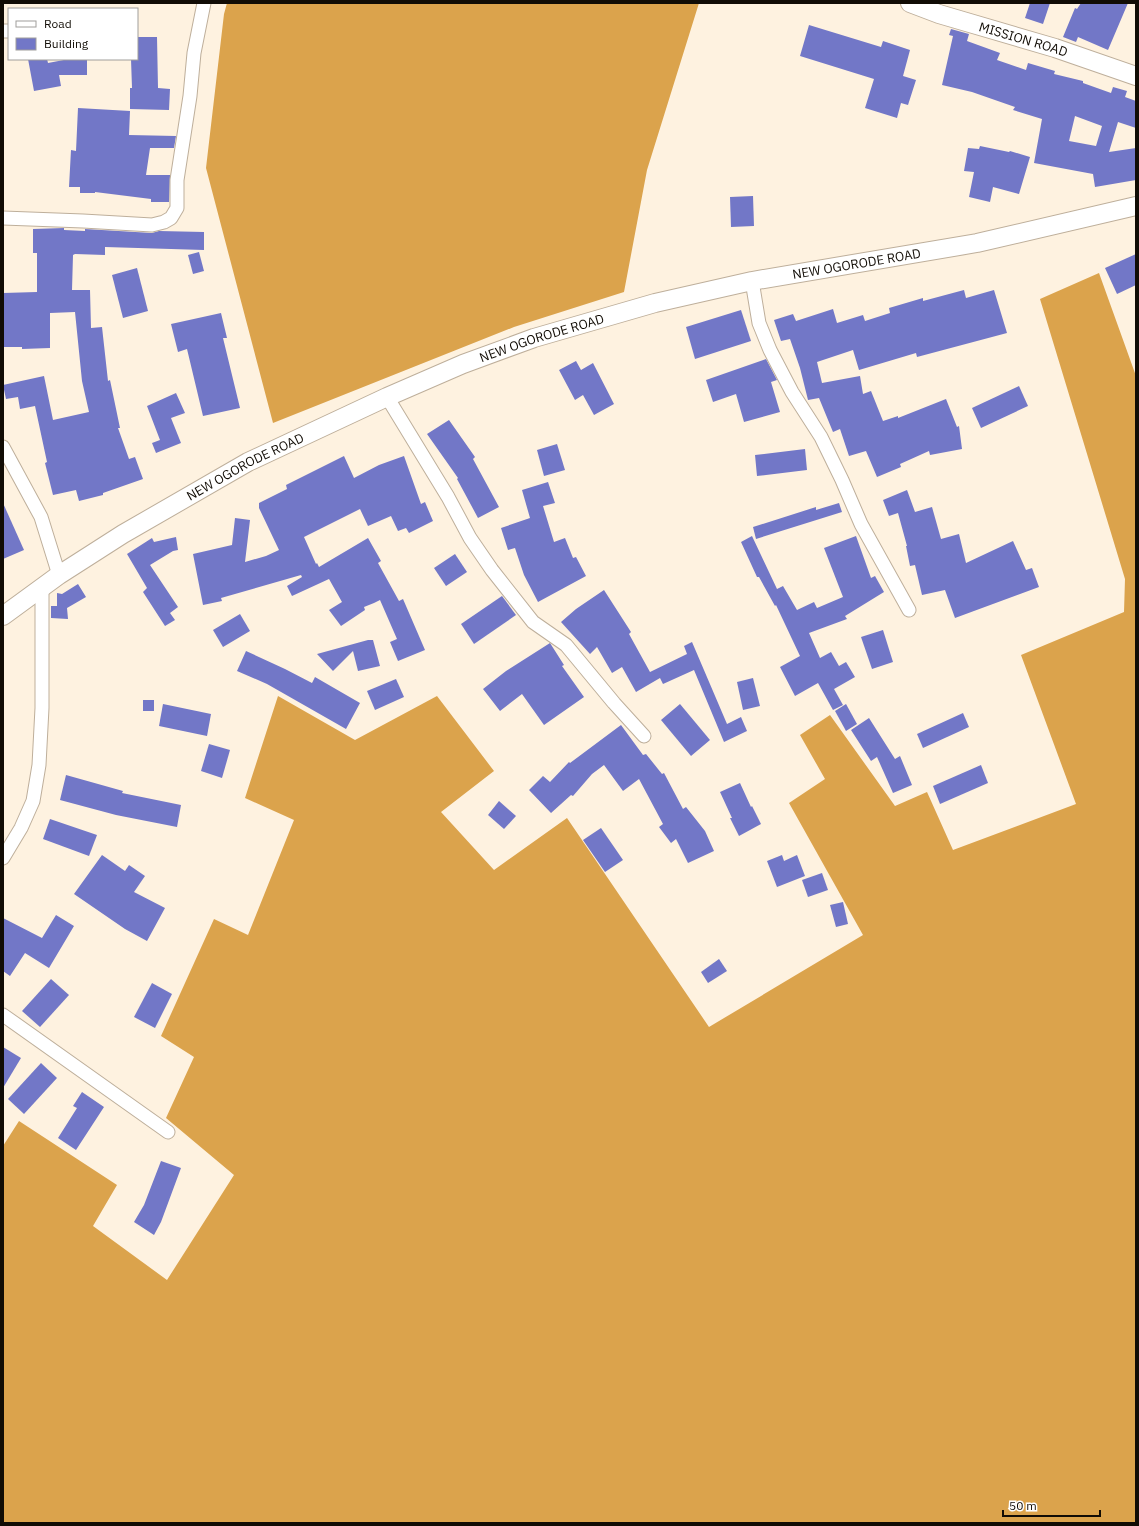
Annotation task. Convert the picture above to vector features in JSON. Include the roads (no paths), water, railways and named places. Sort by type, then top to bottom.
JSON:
[{"type":"street","points":[[3,218],[152,225],[164,222],[171,218],[177,208],[177,180],[190,96],[194,53],[204,3]]},
{"type":"street","name":"MISSION ROAD","points":[[910,3],[939,14],[1055,48],[1136,76]]},
{"type":"street","name":"NEW OGORODE ROAD","points":[[3,616],[59,575],[123,534],[248,462],[387,397],[463,364],[534,338],[655,303],[752,281],[977,243],[1136,206]]},
{"type":"street","points":[[752,281],[759,323],[770,350],[792,392],[821,437],[861,524],[908,610]]},
{"type":"street","points":[[387,397],[448,497],[470,538],[492,570],[533,622],[566,645],[614,703],[644,736]]},
{"type":"street","points":[[3,447],[41,517],[59,575]]},
{"type":"street","points":[[3,858],[21,828],[33,801],[39,766],[42,708],[42,588]]},
{"type":"street","points":[[3,1015],[168,1132]]}]
